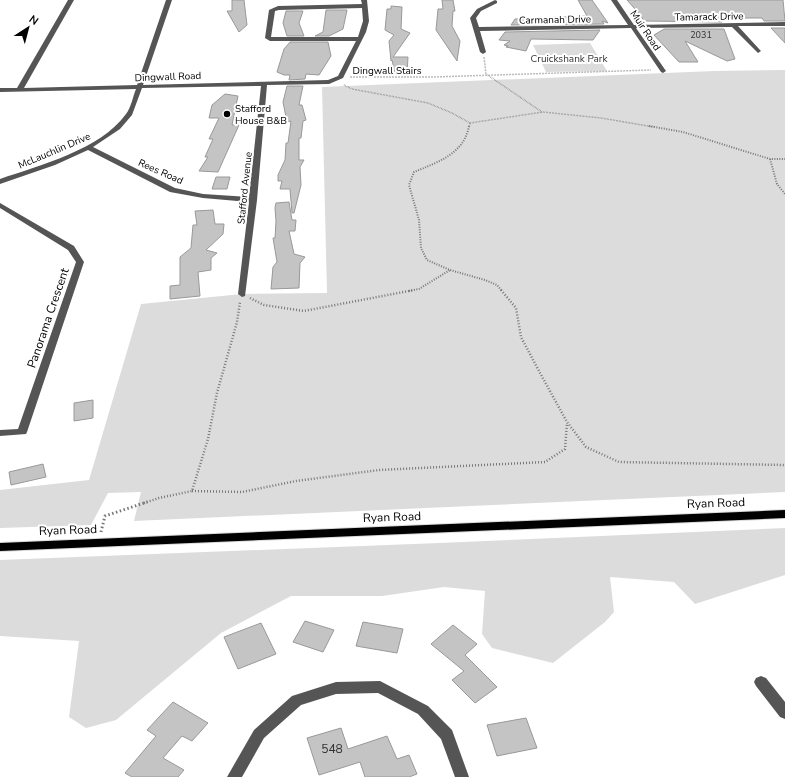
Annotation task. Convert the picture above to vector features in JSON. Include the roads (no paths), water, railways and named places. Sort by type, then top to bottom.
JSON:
[{"type":"main road","name":"Ryan Road","points":[[0,547],[785,514]]},
{"type":"street","points":[[19,90],[71,0]]},
{"type":"street","name":"McLauchlin Drive","points":[[0,182],[89,148],[110,135],[125,120],[130,114],[169,0]]},
{"type":"street","name":"Muir Road","points":[[614,0],[662,70]]},
{"type":"street","points":[[483,52],[473,18],[479,10],[495,2]]},
{"type":"street","points":[[364,3],[366,21],[360,39],[272,40],[268,38],[272,10],[278,8],[364,3]]},
{"type":"street","name":"Tamarack Drive","points":[[633,27],[785,24]]},
{"type":"street","points":[[734,25],[758,51]]},
{"type":"street","name":"Carmanah Drive","points":[[477,29],[633,27]]},
{"type":"street","name":"Dingwall Road","points":[[0,90],[329,82],[339,79],[360,39]]},
{"type":"street","name":"Stafford Avenue","points":[[242,294],[264,84]]},
{"type":"street","name":"Rees Road","points":[[89,148],[173,190],[203,196],[253,200]]},
{"type":"street","name":"Panorama Crescent","points":[[0,205],[71,248],[80,262],[22,432],[0,433]]},
{"type":"street","points":[[761,682],[785,713]]},
{"type":"street","points":[[234,777],[259,734],[297,700],[336,688],[380,687],[423,710],[447,735],[462,777]]},
{"type":"place","name":"Stafford House B&B","points":[[227,114]]},
{"type":"park label","name":"Cruickshank Park","points":[[569,58]]}]
